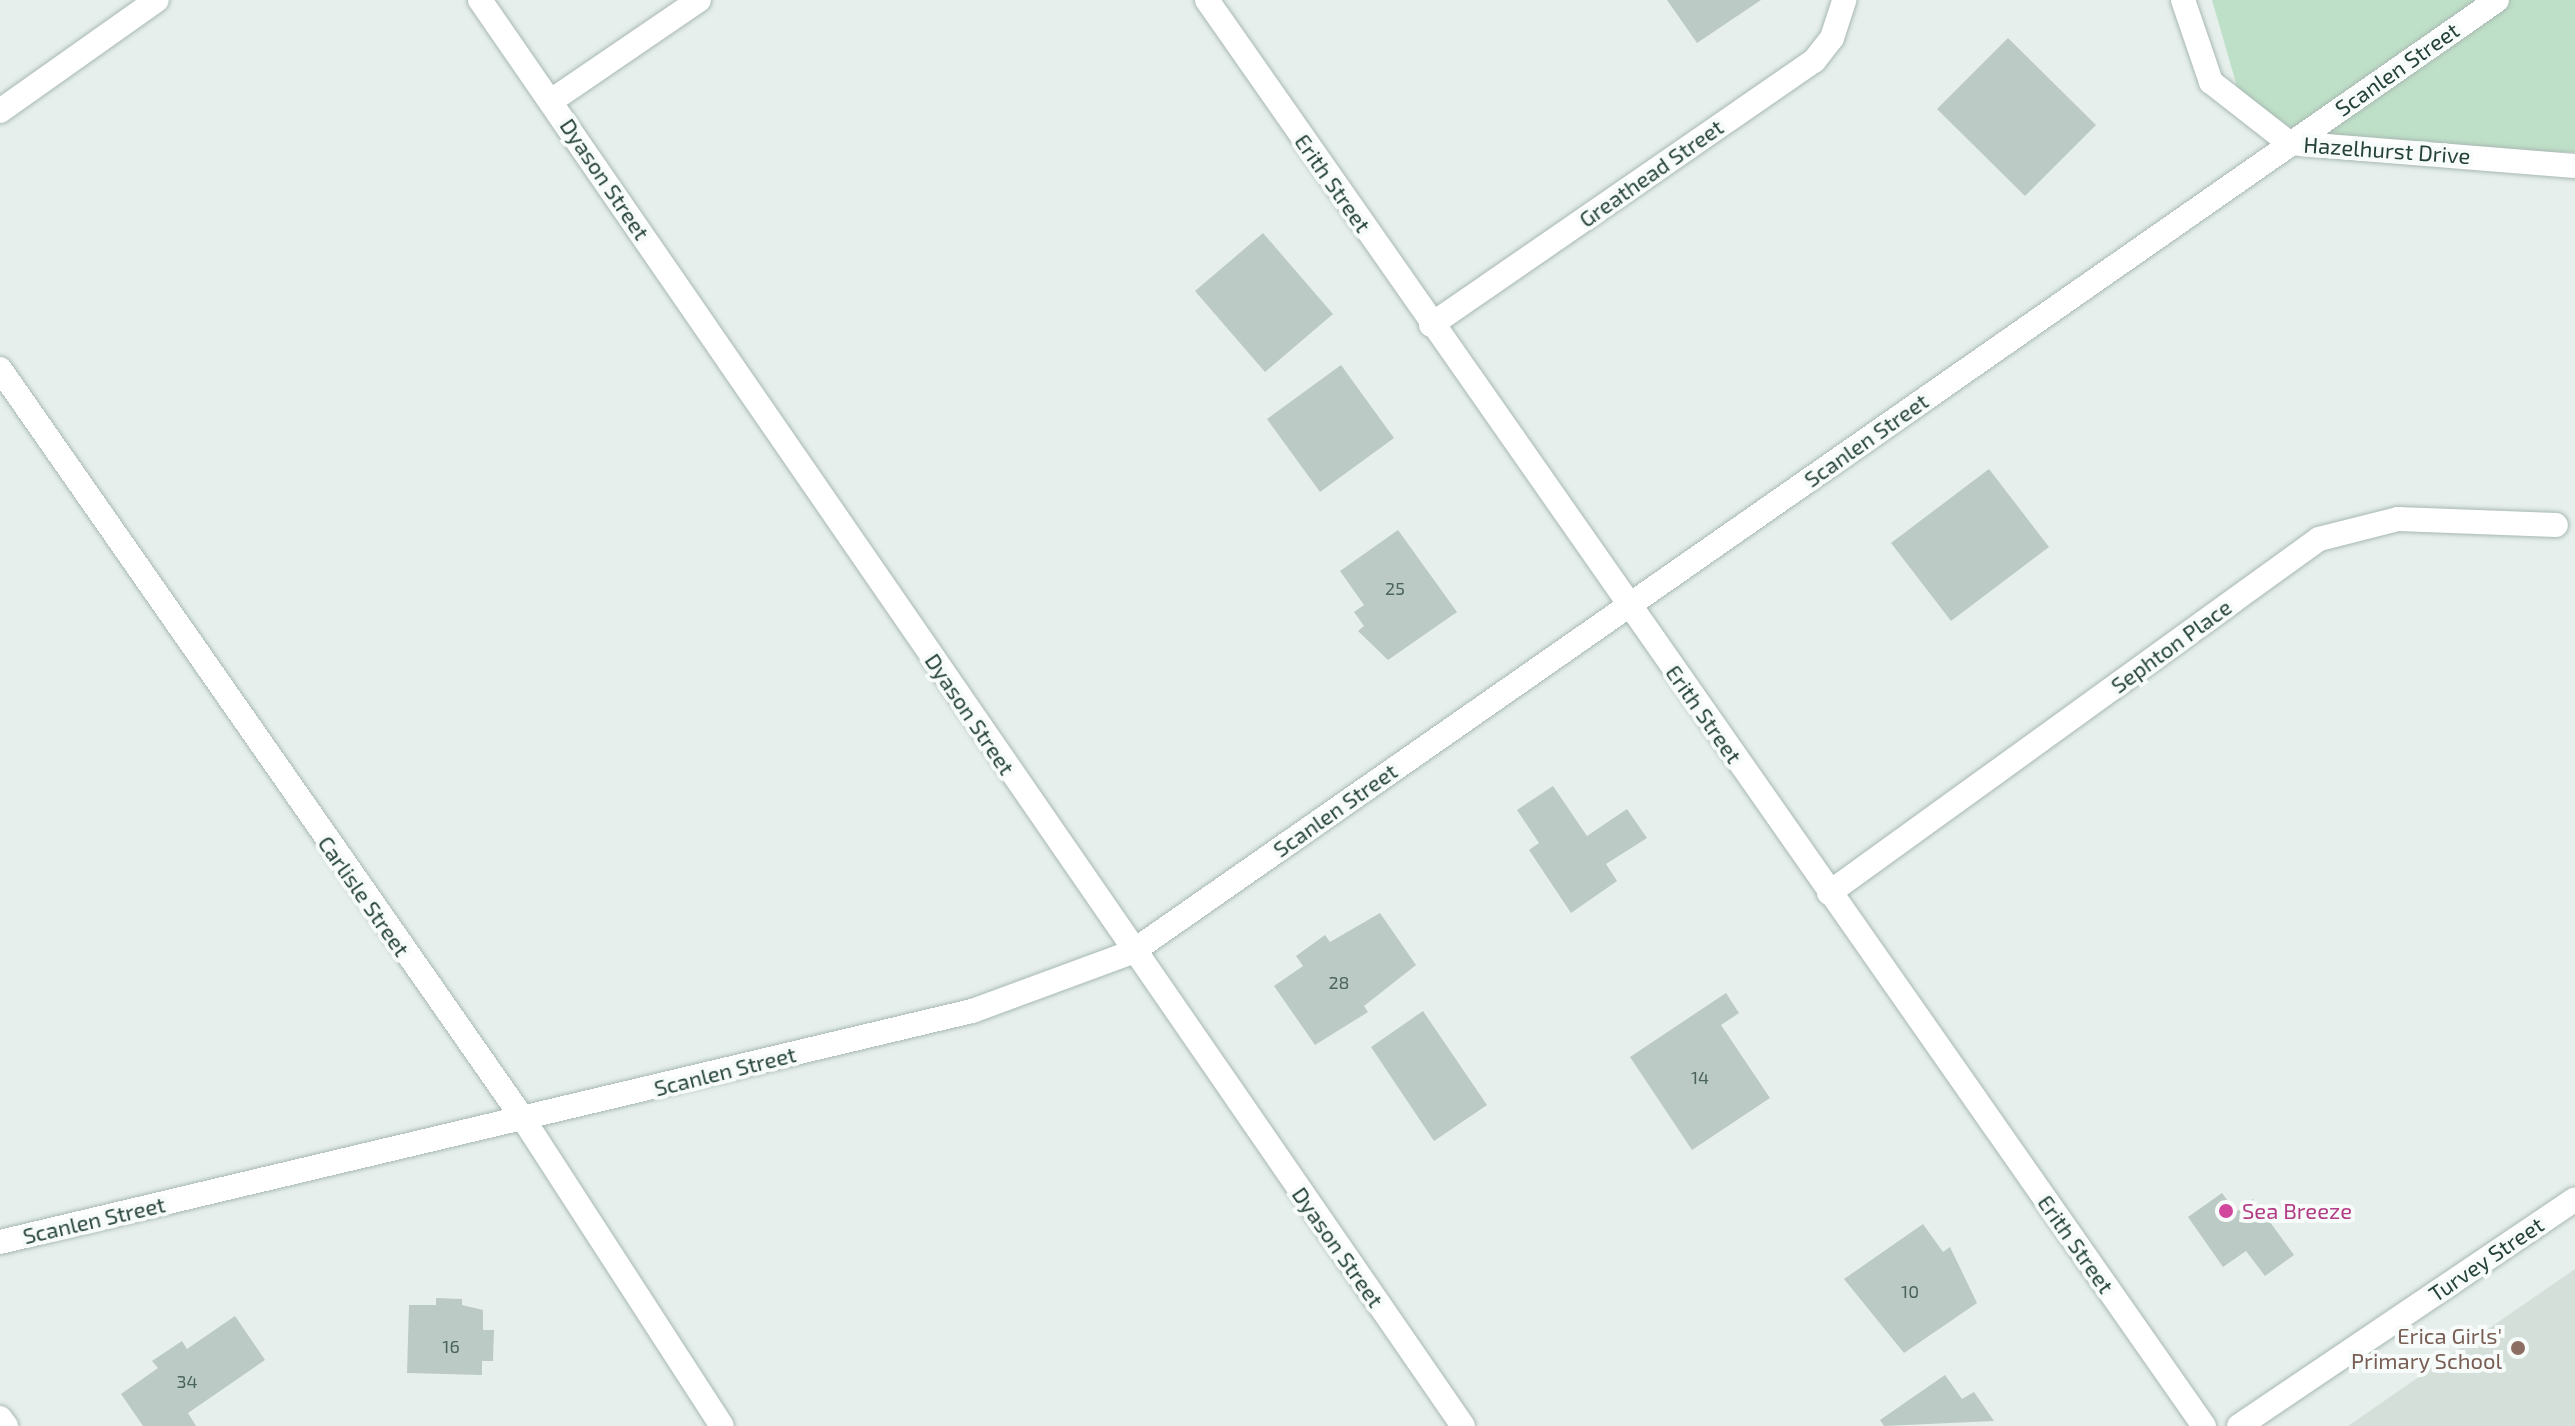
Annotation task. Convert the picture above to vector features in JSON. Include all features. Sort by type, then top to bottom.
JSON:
[{"type":"street","points":[[0,111],[157,0]]},
{"type":"street","name":"Dyason Street","points":[[480,0],[1132,952],[1463,1426]]},
{"type":"street","points":[[551,101],[699,0]]},
{"type":"street","name":"Erith Street","points":[[1207,0],[1431,325],[2204,1426]]},
{"type":"street","name":"Greathead Street","points":[[1431,325],[1814,61],[1832,38],[1844,0]]},
{"type":"street","name":"Hazelhurst Drive","points":[[2183,0],[2211,82],[2289,143],[2575,166]]},
{"type":"street","name":"Scanlen Street","points":[[0,1242],[524,1120],[972,1011],[1132,952],[2497,0]]},
{"type":"street","name":"Carlisle Street","points":[[0,369],[524,1120],[722,1426]]},
{"type":"street","name":"Sephton Place","points":[[1829,893],[2319,539],[2398,519],[2556,525]]},
{"type":"street","name":"Turvey Street","points":[[2239,1426],[2575,1199]]},
{"type":"street","points":[[0,1418],[6,1426]]},
{"type":"shaded area","name":"Erica Girls' Primary School","points":[[2575,1269],[2575,1426],[2348,1426]]},
{"type":"green space","points":[[2212,0],[2575,0],[2575,152],[2319,148],[2238,90]]},
{"type":"building","points":[[1667,0],[1761,0],[1697,43]]},
{"type":"building","points":[[2008,38],[2096,125],[2025,196],[1937,109]]},
{"type":"building","points":[[1263,233],[1333,314],[1265,372],[1195,291]]},
{"type":"building","points":[[1341,365],[1394,438],[1320,492],[1267,419]]},
{"type":"building","points":[[1989,469],[2049,547],[1951,621],[1891,543]]},
{"type":"building","points":[[1398,530],[1457,612],[1388,660],[1358,631],[1364,626],[1354,612],[1364,605],[1340,571]]},
{"type":"building","points":[[1553,786],[1587,836],[1627,809],[1647,838],[1606,864],[1617,881],[1571,913],[1529,850],[1539,843],[1517,810]]},
{"type":"building","points":[[1380,913],[1416,965],[1364,1006],[1368,1012],[1315,1045],[1274,986],[1303,966],[1296,956],[1325,935],[1330,942]]},
{"type":"building","points":[[1726,993],[1739,1013],[1721,1025],[1770,1098],[1692,1150],[1630,1057]]},
{"type":"building","points":[[1423,1011],[1487,1105],[1434,1141],[1371,1047]]},
{"type":"building","points":[[2222,1193],[2236,1212],[2253,1199],[2294,1255],[2265,1276],[2246,1251],[2223,1267],[2188,1217]]},
{"type":"building","points":[[1923,1224],[1943,1252],[1950,1247],[1977,1303],[1904,1353],[1844,1279]]},
{"type":"building","points":[[436,1298],[462,1299],[462,1305],[483,1310],[483,1330],[494,1330],[493,1361],[482,1361],[482,1375],[407,1373],[409,1305],[436,1305]]},
{"type":"building","points":[[235,1316],[265,1360],[188,1413],[196,1426],[143,1426],[121,1394],[158,1368],[152,1361],[182,1341],[187,1349]]},
{"type":"building","points":[[1945,1375],[1962,1399],[1974,1392],[1994,1421],[1884,1426],[1880,1420]]},
{"type":"place","name":"Sea Breeze","points":[[2226,1211]]},
{"type":"place","name":"Erica Girls' Primary School","points":[[2518,1348]]}]
